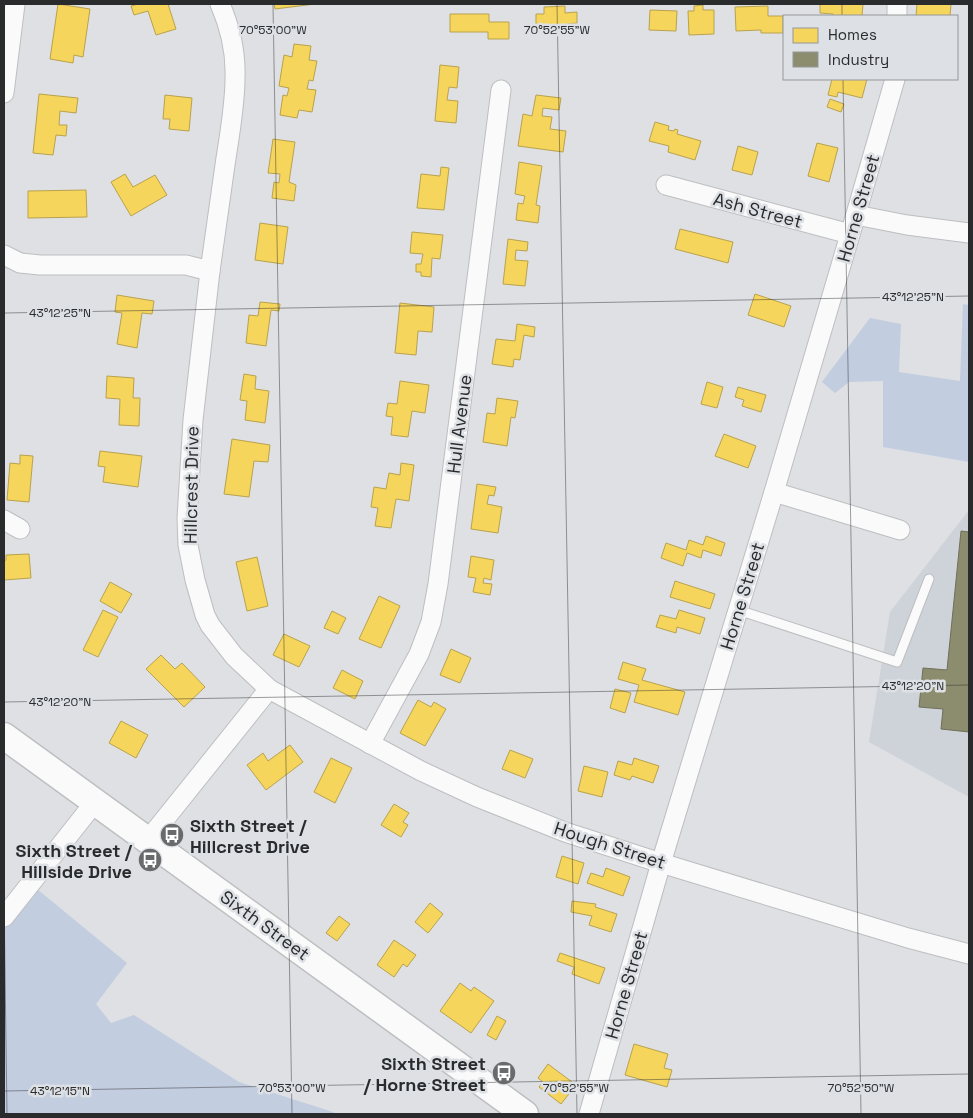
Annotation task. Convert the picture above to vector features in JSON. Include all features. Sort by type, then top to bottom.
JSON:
[{"type":"main road","name":"Sixth Street","points":[[4,736],[525,1114]]},
{"type":"street","points":[[4,93],[16,4]]},
{"type":"street","name":"Hillcrest Drive","points":[[220,4],[232,39],[236,78],[232,119],[210,271],[193,420],[187,518],[188,545],[195,580],[210,625],[234,656],[269,689]]},
{"type":"street","name":"Horne Street","points":[[589,1114],[661,863],[774,492],[895,80]]},
{"type":"street","name":"Hull Avenue","points":[[370,744],[419,654],[431,622],[438,584],[501,90]]},
{"type":"street","name":"Ash Street","points":[[666,185],[850,234]]},
{"type":"street","points":[[856,214],[907,225],[969,233]]},
{"type":"street","points":[[4,255],[20,263],[30,264],[186,265],[210,271]]},
{"type":"street","points":[[774,492],[900,530]]},
{"type":"street","points":[[148,840],[269,689]]},
{"type":"street","name":"Hough Street","points":[[269,689],[421,771],[500,807],[565,832],[661,863],[969,954]]},
{"type":"street","points":[[4,917],[95,802]]},
{"type":"lane","points":[[738,610],[897,662],[929,579]]},
{"type":"shaded area","points":[[963,304],[969,305],[969,462],[883,447],[883,381],[849,382],[835,393],[822,382],[870,318],[901,324],[899,372],[960,381]]},
{"type":"shaded area","points":[[969,510],[969,797],[869,742],[890,612]]},
{"type":"shaded area","points":[[37,889],[127,963],[96,1004],[111,1023],[134,1015],[239,1082],[336,1114],[4,1114],[4,929]]},
{"type":"building: Homes","points":[[58,4],[90,9],[83,57],[74,55],[73,63],[50,59]]},
{"type":"building: Homes","points":[[138,4],[168,4],[176,29],[156,35],[148,11],[134,15],[131,6]]},
{"type":"building: Homes","points":[[274,4],[315,4],[275,9]]},
{"type":"building: Homes","points":[[820,4],[863,4],[862,15],[820,13]]},
{"type":"building: Homes","points":[[917,4],[951,4],[950,15],[916,15]]},
{"type":"building: Homes","points":[[703,5],[703,10],[714,10],[714,34],[689,35],[688,11],[694,11],[694,6]]},
{"type":"building: Homes","points":[[565,6],[565,13],[577,12],[577,23],[567,24],[566,28],[536,29],[536,14],[544,14],[544,7]]},
{"type":"building: Homes","points":[[768,6],[768,16],[783,16],[783,33],[761,33],[761,30],[736,31],[735,7]]},
{"type":"building: Homes","points":[[650,10],[677,11],[676,31],[649,30]]},
{"type":"building: Homes","points":[[450,14],[489,14],[489,22],[509,22],[509,39],[488,39],[488,32],[450,32]]},
{"type":"building: Homes","points":[[294,44],[311,46],[309,60],[317,61],[313,81],[309,80],[307,89],[316,90],[312,112],[299,110],[297,118],[280,115],[283,95],[287,96],[289,88],[279,86],[284,55],[292,57]]},
{"type":"building: Homes","points":[[440,65],[459,67],[457,88],[449,87],[447,100],[458,101],[456,123],[435,121]]},
{"type":"building: Homes","points":[[832,80],[867,80],[862,98],[838,92],[837,97],[828,95]]},
{"type":"building: Homes","points":[[39,94],[78,98],[76,113],[60,111],[59,125],[67,125],[66,136],[56,135],[53,155],[33,153]]},
{"type":"building: Homes","points":[[165,95],[192,98],[189,131],[169,129],[170,119],[163,119]]},
{"type":"building: Homes","points":[[536,95],[561,98],[559,110],[543,108],[542,116],[552,117],[550,129],[566,131],[563,152],[518,146],[523,114],[532,116]]},
{"type":"building: Homes","points":[[830,99],[844,104],[841,112],[827,107]]},
{"type":"building: Homes","points":[[655,122],[669,126],[668,130],[678,130],[677,134],[701,141],[695,160],[668,152],[669,146],[649,141]]},
{"type":"building: Homes","points":[[273,139],[295,142],[289,182],[296,185],[294,201],[272,198],[274,182],[279,183],[280,174],[268,173]]},
{"type":"building: Homes","points":[[817,143],[838,148],[829,182],[808,176]]},
{"type":"building: Homes","points":[[738,146],[758,152],[752,175],[732,170]]},
{"type":"building: Homes","points":[[519,162],[542,166],[536,205],[540,206],[538,223],[516,220],[518,203],[523,204],[525,196],[515,194]]},
{"type":"building: Homes","points":[[441,167],[449,168],[444,210],[417,208],[421,174],[440,176]]},
{"type":"building: Homes","points":[[125,174],[133,187],[155,175],[167,195],[131,216],[111,182]]},
{"type":"building: Homes","points":[[86,190],[87,217],[28,218],[28,191]]},
{"type":"building: Homes","points":[[260,223],[288,227],[283,264],[255,260]]},
{"type":"building: Homes","points":[[680,229],[733,242],[728,263],[675,249]]},
{"type":"building: Homes","points":[[412,232],[443,235],[440,259],[432,258],[431,277],[421,276],[421,272],[416,272],[416,264],[421,264],[423,254],[410,253]]},
{"type":"building: Homes","points":[[508,239],[528,242],[527,251],[516,250],[515,260],[528,261],[525,286],[503,284]]},
{"type":"building: Homes","points":[[755,294],[791,306],[784,327],[748,315]]},
{"type":"building: Homes","points":[[117,295],[154,301],[152,314],[142,313],[137,348],[117,344],[122,313],[115,312]]},
{"type":"building: Homes","points":[[260,302],[280,304],[279,311],[271,310],[266,346],[246,343],[249,315],[258,316]]},
{"type":"building: Homes","points":[[400,303],[434,307],[432,332],[418,331],[416,355],[395,353]]},
{"type":"building: Homes","points":[[517,324],[535,327],[534,337],[524,335],[520,360],[514,359],[513,367],[492,364],[496,339],[515,341]]},
{"type":"building: Homes","points":[[244,374],[256,376],[255,389],[269,391],[265,423],[245,420],[247,401],[240,400]]},
{"type":"building: Homes","points":[[107,376],[134,378],[133,398],[140,398],[139,426],[119,425],[120,399],[106,398]]},
{"type":"building: Homes","points":[[400,381],[429,385],[425,413],[412,411],[408,437],[391,435],[393,417],[386,416],[388,403],[397,404]]},
{"type":"building: Homes","points":[[707,382],[723,387],[717,408],[701,404]]},
{"type":"building: Homes","points":[[738,387],[766,395],[761,412],[742,406],[744,400],[735,397]]},
{"type":"building: Homes","points":[[497,398],[518,401],[515,418],[511,417],[507,446],[483,442],[487,413],[495,414]]},
{"type":"building: Homes","points":[[724,434],[756,446],[748,468],[715,456]]},
{"type":"building: Homes","points":[[232,439],[270,445],[268,462],[254,461],[249,497],[224,494]]},
{"type":"building: Homes","points":[[100,451],[142,456],[138,487],[103,482],[105,467],[98,466]]},
{"type":"building: Homes","points":[[20,455],[33,456],[29,502],[7,500],[10,463],[20,464]]},
{"type":"building: Homes","points":[[401,463],[414,465],[409,501],[396,499],[391,528],[375,526],[378,508],[371,507],[374,487],[386,489],[389,473],[400,475]]},
{"type":"building: Homes","points":[[477,484],[496,487],[494,496],[489,495],[487,504],[502,507],[498,533],[471,529]]},
{"type":"building: Homes","points":[[706,536],[725,543],[721,556],[703,550],[701,558],[687,553],[683,566],[661,558],[666,543],[686,550],[689,540],[703,545]]},
{"type":"building: Homes","points":[[29,554],[31,578],[4,580],[4,561],[6,560],[6,555]]},
{"type":"building: Homes","points":[[471,556],[494,560],[491,580],[484,578],[483,583],[492,584],[490,595],[473,592],[476,578],[468,577]]},
{"type":"building: Homes","points":[[257,557],[268,606],[247,611],[236,562]]},
{"type":"building: Homes","points":[[675,581],[715,594],[710,609],[670,597]]},
{"type":"building: Homes","points":[[110,582],[132,594],[121,613],[100,601]]},
{"type":"building: Homes","points":[[379,596],[400,606],[381,648],[359,639]]},
{"type":"building: Homes","points":[[103,610],[118,617],[98,657],[83,650]]},
{"type":"building: Homes","points":[[679,610],[705,618],[700,634],[677,627],[676,633],[656,627],[660,615],[676,619]]},
{"type":"building: Homes","points":[[332,611],[346,618],[338,634],[324,628]]},
{"type":"building: Homes","points":[[284,634],[310,646],[299,667],[273,655]]},
{"type":"building: Homes","points":[[451,649],[471,658],[460,683],[440,675]]},
{"type":"building: Homes","points":[[161,655],[175,669],[182,663],[205,687],[184,707],[146,669]]},
{"type":"building: Homes","points":[[623,662],[646,669],[642,680],[685,692],[678,715],[634,702],[639,685],[618,679]]},
{"type":"building: Homes","points":[[342,670],[363,681],[355,699],[333,688]]},
{"type":"building: Homes","points":[[615,689],[631,693],[625,713],[610,708]]},
{"type":"building: Homes","points":[[418,700],[431,707],[434,702],[446,709],[425,746],[400,733]]},
{"type":"building: Homes","points":[[121,721],[148,735],[136,758],[109,743]]},
{"type":"building: Homes","points":[[290,745],[303,762],[266,790],[247,765],[263,753],[268,761]]},
{"type":"building: Homes","points":[[510,750],[533,759],[525,778],[502,769]]},
{"type":"building: Homes","points":[[331,758],[352,768],[335,803],[314,792]]},
{"type":"building: Homes","points":[[634,758],[659,766],[653,783],[632,776],[630,780],[614,775],[618,761],[632,765]]},
{"type":"building: Homes","points":[[584,766],[608,772],[602,797],[578,791]]},
{"type":"building: Homes","points":[[394,804],[409,813],[403,822],[408,825],[401,837],[381,825]]},
{"type":"building: Homes","points":[[562,856],[584,863],[578,884],[556,877]]},
{"type":"building: Homes","points":[[606,868],[630,877],[623,896],[587,883],[591,873],[603,877]]},
{"type":"building: Homes","points":[[572,901],[596,904],[595,907],[617,914],[611,932],[589,925],[592,916],[571,912]]},
{"type":"building: Homes","points":[[430,903],[443,914],[428,933],[415,922]]},
{"type":"building: Homes","points":[[339,916],[350,924],[337,941],[326,933]]},
{"type":"building: Homes","points":[[394,940],[416,955],[407,967],[403,964],[394,977],[377,965]]},
{"type":"building: Homes","points":[[560,953],[605,968],[599,984],[572,974],[574,967],[557,961]]},
{"type":"building: Homes","points":[[460,983],[471,991],[474,987],[494,1001],[471,1033],[440,1011]]},
{"type":"building: Homes","points":[[497,1016],[506,1021],[496,1040],[487,1035]]},
{"type":"building: Homes","points":[[634,1044],[668,1054],[664,1068],[672,1070],[667,1087],[625,1075]]},
{"type":"building: Homes","points":[[548,1064],[576,1085],[561,1104],[539,1087],[543,1082],[538,1078]]},
{"type":"building: Industry","points":[[961,531],[969,532],[969,732],[941,729],[943,709],[919,707],[923,668],[947,670]]},
{"type":"place","name":"Sixth Street / Hillcrest Drive","points":[[172,835]]},
{"type":"place","name":"Sixth Street / Hillside Drive","points":[[150,860]]},
{"type":"place","name":"Sixth Street / Horne Street","points":[[504,1073]]}]
